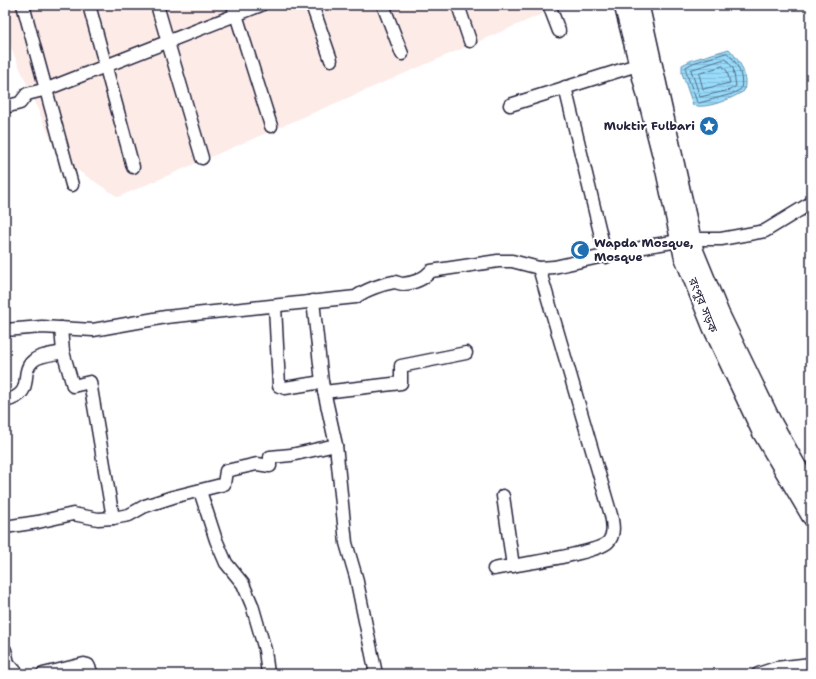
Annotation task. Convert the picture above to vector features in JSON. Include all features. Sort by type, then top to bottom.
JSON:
[{"type":"highway","name":"রংপুর সড়ক","points":[[623,5],[637,66],[662,158],[712,328],[761,432],[811,517]]},
{"type":"highway","name":"রংপুর সড়ক","points":[[640,5],[686,240],[695,252],[720,313],[773,423],[811,491]]},
{"type":"street","points":[[24,5],[72,185]]},
{"type":"street","points":[[89,5],[104,66],[133,167]]},
{"type":"street","points":[[157,5],[202,158]]},
{"type":"street","points":[[5,107],[20,103],[27,94],[47,89],[168,42],[234,10],[260,5]]},
{"type":"street","points":[[312,5],[331,60]]},
{"type":"street","points":[[383,5],[402,54]]},
{"type":"street","points":[[458,5],[470,41]]},
{"type":"street","points":[[549,5],[559,31]]},
{"type":"street","points":[[234,10],[271,126]]},
{"type":"street","points":[[510,105],[637,66]]},
{"type":"street","points":[[565,88],[606,257]]},
{"type":"street","points":[[5,330],[42,327],[93,330],[158,318],[356,297],[363,292],[395,282],[402,284],[414,282],[426,276],[431,271],[486,262],[512,261],[539,268],[554,267],[606,257],[640,247],[686,240],[721,239],[765,231],[811,203]]},
{"type":"street","points":[[494,569],[585,552],[603,545],[608,542],[612,536],[613,525],[539,268]]},
{"type":"street","points":[[314,301],[323,387],[336,445],[346,543],[357,584],[376,674]]},
{"type":"street","points":[[275,306],[279,386],[285,388],[401,383],[401,366],[466,353]]},
{"type":"street","points":[[62,328],[63,352],[73,386],[90,382],[113,518]]},
{"type":"street","points":[[5,401],[15,398],[25,387],[29,365],[34,359],[63,352]]},
{"type":"street","points":[[5,527],[38,522],[73,514],[98,519],[113,518],[129,514],[145,506],[173,497],[224,484],[226,471],[257,464],[270,466],[270,457],[336,445]]},
{"type":"street","points":[[200,491],[226,563],[243,584],[252,605],[265,650],[268,674]]},
{"type":"street","points":[[503,496],[513,566]]},
{"type":"street","points":[[5,650],[8,663],[18,674]]},
{"type":"street","points":[[43,674],[84,664],[88,665],[92,674]]},
{"type":"street","points":[[758,674],[776,668],[811,664]]},
{"type":"shaded area","points":[[5,5],[563,5],[118,197],[59,158],[5,34]]},
{"type":"water","points":[[729,49],[737,58],[744,73],[744,91],[712,105],[693,105],[682,73],[682,65],[692,60]]},
{"type":"place","name":"Muktir Fulbari","points":[[709,126]]},
{"type":"place","name":"Wapda Mosque, Mosque","points":[[580,250]]}]
